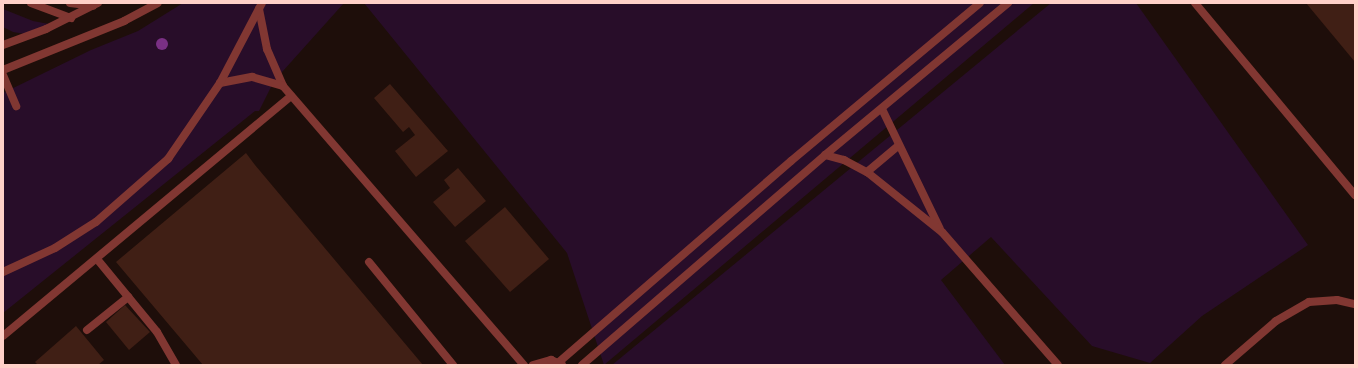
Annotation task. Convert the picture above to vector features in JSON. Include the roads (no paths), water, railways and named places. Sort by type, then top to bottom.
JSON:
[{"type":"street","points":[[31,3],[71,18]]},
{"type":"street","points":[[70,3],[96,4]]},
{"type":"street","points":[[3,70],[124,20],[158,3]]},
{"type":"street","points":[[533,365],[542,360],[561,364],[791,161],[980,3]]},
{"type":"street","points":[[582,365],[825,155],[1008,3]]},
{"type":"street","points":[[1195,3],[1355,195]]},
{"type":"street","points":[[3,45],[71,18],[96,4]]},
{"type":"street","points":[[3,272],[55,248],[96,222],[134,192],[168,158],[220,83],[261,6]]},
{"type":"street","points":[[261,6],[267,49],[283,86],[524,365]]},
{"type":"street","points":[[3,75],[16,106]]},
{"type":"street","points":[[220,83],[252,77],[283,86]]},
{"type":"street","points":[[3,336],[291,96]]},
{"type":"street","points":[[882,109],[898,146],[942,232]]},
{"type":"street","points":[[867,172],[898,146]]},
{"type":"street","points":[[825,155],[844,160],[867,172],[942,232],[1058,365]]},
{"type":"street","points":[[96,259],[157,332],[176,365]]},
{"type":"street","points":[[369,262],[453,365]]},
{"type":"street","points":[[87,330],[128,297]]},
{"type":"street","points":[[1225,365],[1276,321],[1309,302],[1337,300],[1355,304]]}]
